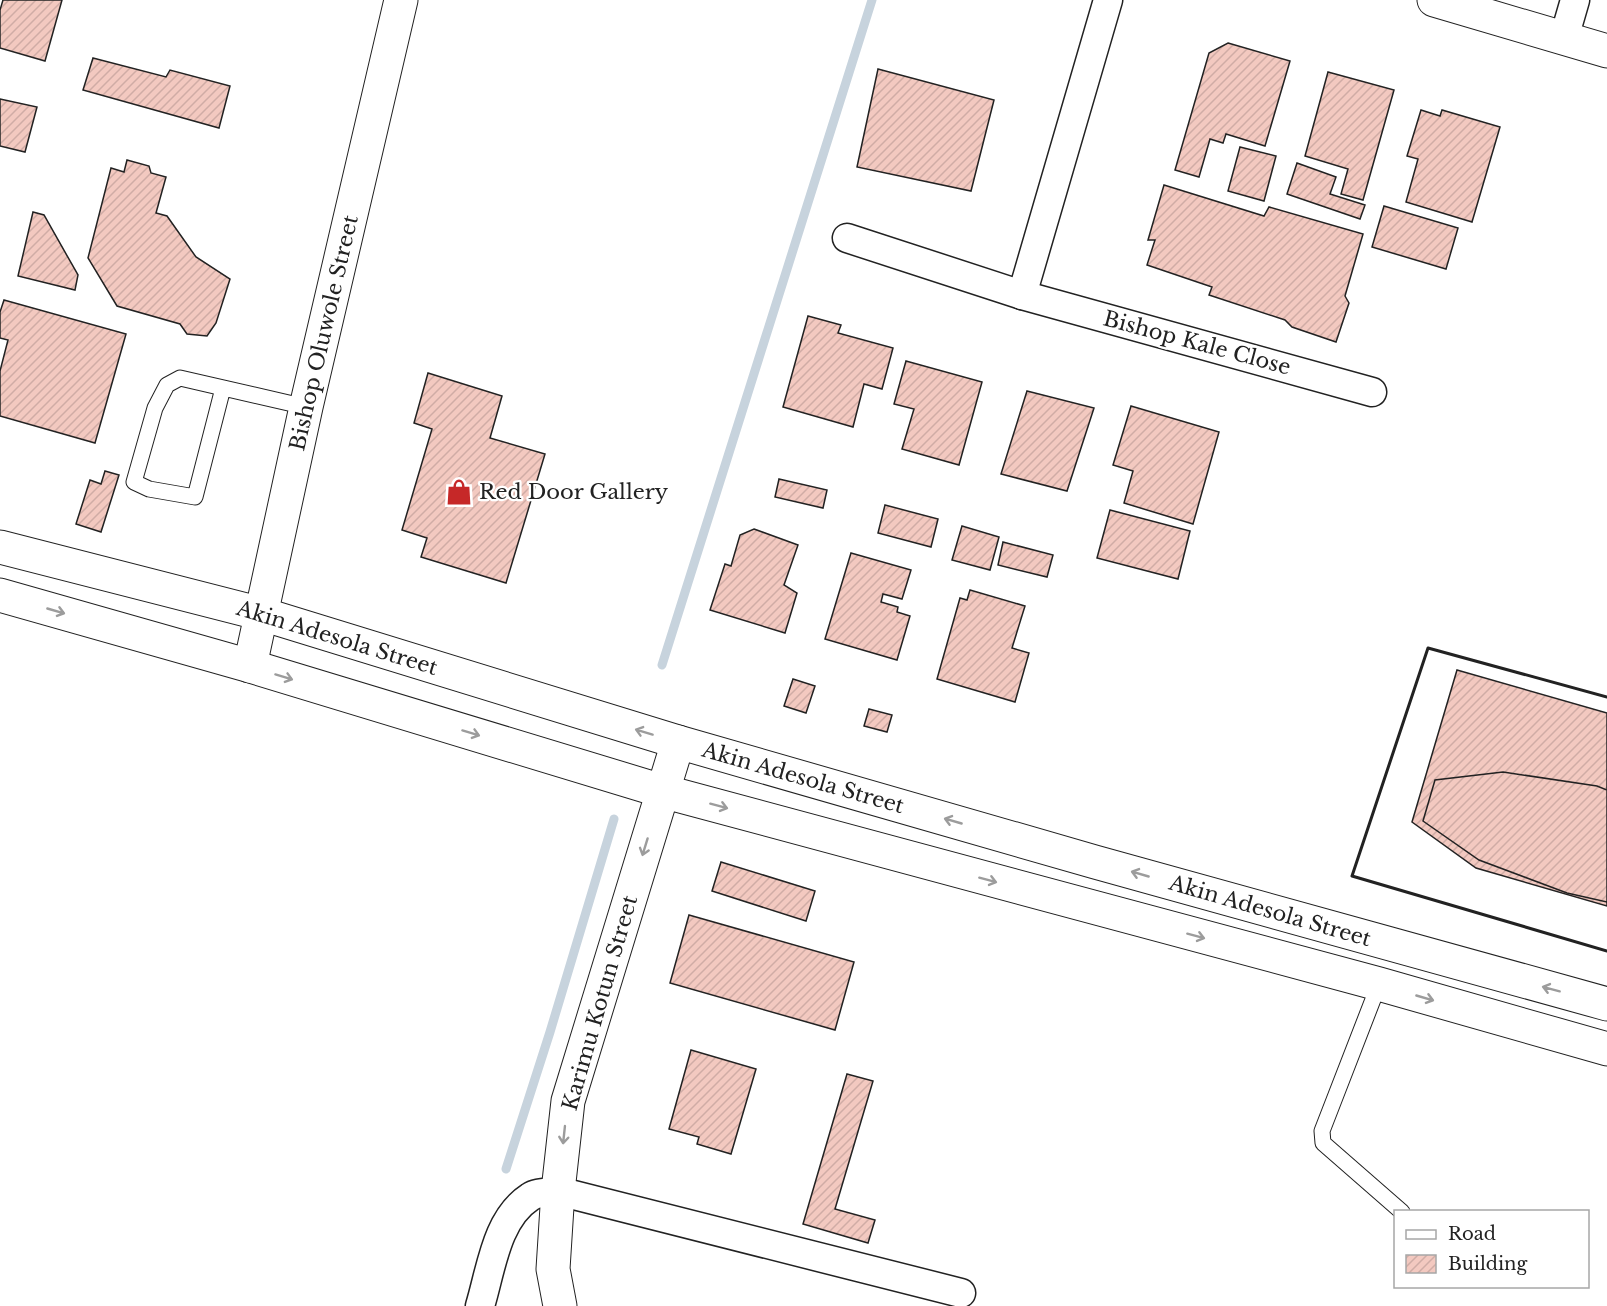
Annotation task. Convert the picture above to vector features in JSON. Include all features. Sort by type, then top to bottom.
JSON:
[{"type":"main road","name":"Bishop Oluwole Street","points":[[250,666],[306,407],[401,0]]},
{"type":"main road","points":[[1434,0],[1607,51]]},
{"type":"main road","name":"Akin Adesola Street","points":[[0,547],[262,614],[678,742],[1607,1004]]},
{"type":"main road","name":"Akin Adesola Street","points":[[0,595],[250,666],[662,791],[1379,984],[1607,1048]]},
{"type":"main road","name":"Karimu Kotun Street","points":[[560,1306],[553,1269],[558,1191],[568,1101],[678,742]]},
{"type":"street","points":[[1022,295],[1108,0]]},
{"type":"street","points":[[1564,38],[1575,0]]},
{"type":"street","name":"Bishop Kale Close","points":[[847,238],[1022,295],[1372,392]]},
{"type":"street","points":[[480,1306],[502,1231],[517,1209],[532,1195],[558,1191],[961,1293]]},
{"type":"lane","points":[[223,388],[195,497],[149,489],[134,482],[155,408],[167,385],[180,378],[306,407]]},
{"type":"lane","points":[[1379,984],[1322,1131],[1323,1143],[1400,1210]]},
{"type":"building","points":[[3,0],[62,0],[45,61],[0,48],[0,10]]},
{"type":"building","points":[[1228,43],[1290,61],[1265,146],[1226,134],[1223,143],[1210,139],[1199,177],[1175,170],[1209,53]]},
{"type":"building","points":[[93,58],[166,77],[170,70],[230,86],[219,128],[83,90]]},
{"type":"building","points":[[878,69],[994,100],[971,191],[857,167]]},
{"type":"building","points":[[1328,72],[1394,90],[1363,200],[1341,194],[1348,169],[1305,156]]},
{"type":"building","points":[[0,99],[37,107],[25,152],[0,146]]},
{"type":"building","points":[[1421,110],[1440,116],[1442,110],[1500,127],[1472,222],[1406,202],[1418,159],[1407,156]]},
{"type":"building","points":[[1240,147],[1276,156],[1264,201],[1228,191]]},
{"type":"building","points":[[127,160],[149,166],[151,173],[166,177],[156,213],[167,216],[196,257],[230,279],[216,323],[207,336],[187,334],[180,324],[117,306],[88,258],[111,168],[124,172]]},
{"type":"building","points":[[1297,163],[1336,177],[1330,194],[1365,205],[1360,219],[1287,194]]},
{"type":"building","points":[[1164,185],[1264,216],[1269,207],[1363,234],[1345,296],[1349,303],[1336,342],[1292,327],[1285,320],[1209,295],[1212,287],[1147,265],[1155,240],[1148,240]]},
{"type":"building","points":[[1384,206],[1458,228],[1446,269],[1372,247]]},
{"type":"building","points":[[33,212],[44,215],[78,275],[75,290],[18,276]]},
{"type":"building","points":[[4,300],[126,334],[95,443],[0,416],[0,371],[8,340],[0,338],[0,312]]},
{"type":"building","points":[[808,316],[841,325],[838,333],[893,348],[882,389],[864,384],[853,427],[783,407]]},
{"type":"building","points":[[906,361],[982,382],[959,465],[902,449],[914,409],[894,404]]},
{"type":"building","points":[[428,373],[502,396],[490,438],[545,454],[506,583],[421,557],[427,538],[402,530],[432,429],[414,423]]},
{"type":"building","points":[[1027,391],[1094,408],[1067,491],[1001,474]]},
{"type":"building","points":[[1131,406],[1219,432],[1193,524],[1124,503],[1133,471],[1113,465]]},
{"type":"building","points":[[105,471],[119,475],[101,532],[76,524],[90,480],[101,484]]},
{"type":"building","points":[[779,479],[827,490],[823,508],[775,497]]},
{"type":"building","points":[[885,505],[938,519],[931,547],[878,533]]},
{"type":"building","points":[[1110,510],[1190,531],[1178,579],[1097,558]]},
{"type":"building","points":[[962,526],[999,537],[990,570],[952,560]]},
{"type":"building","points":[[754,529],[798,545],[784,585],[797,593],[785,633],[710,610],[725,564],[731,566],[740,535]]},
{"type":"building","points":[[1003,542],[1053,555],[1047,577],[998,565]]},
{"type":"building","points":[[851,553],[911,570],[902,599],[883,594],[881,602],[898,607],[897,612],[910,616],[897,660],[825,639]]},
{"type":"building","points":[[970,590],[1025,606],[1012,648],[1029,653],[1015,702],[937,679],[960,598],[967,600]]},
{"type":"building","points":[[1457,670],[1607,713],[1607,906],[1476,868],[1412,822]]},
{"type":"building","points":[[793,679],[815,686],[806,713],[784,706]]},
{"type":"building","points":[[869,709],[892,715],[887,732],[864,726]]},
{"type":"building","points":[[1503,772],[1597,786],[1607,790],[1607,902],[1567,893],[1479,860],[1423,821],[1435,780]]},
{"type":"building","points":[[721,862],[815,891],[806,921],[712,891]]},
{"type":"building","points":[[689,915],[854,962],[835,1030],[670,983]]},
{"type":"building","points":[[691,1050],[756,1069],[731,1154],[697,1144],[699,1137],[669,1129]]},
{"type":"building","points":[[847,1074],[873,1081],[835,1209],[875,1220],[868,1243],[803,1224]]},
{"type":"waterway","points":[[662,665],[872,0]]},
{"type":"waterway","points":[[506,1169],[614,819]]},
{"type":"wall","points":[[1607,697],[1428,648],[1352,876],[1607,951]]},
{"type":"place","name":"Red Door Gallery","points":[[459,492]]}]
